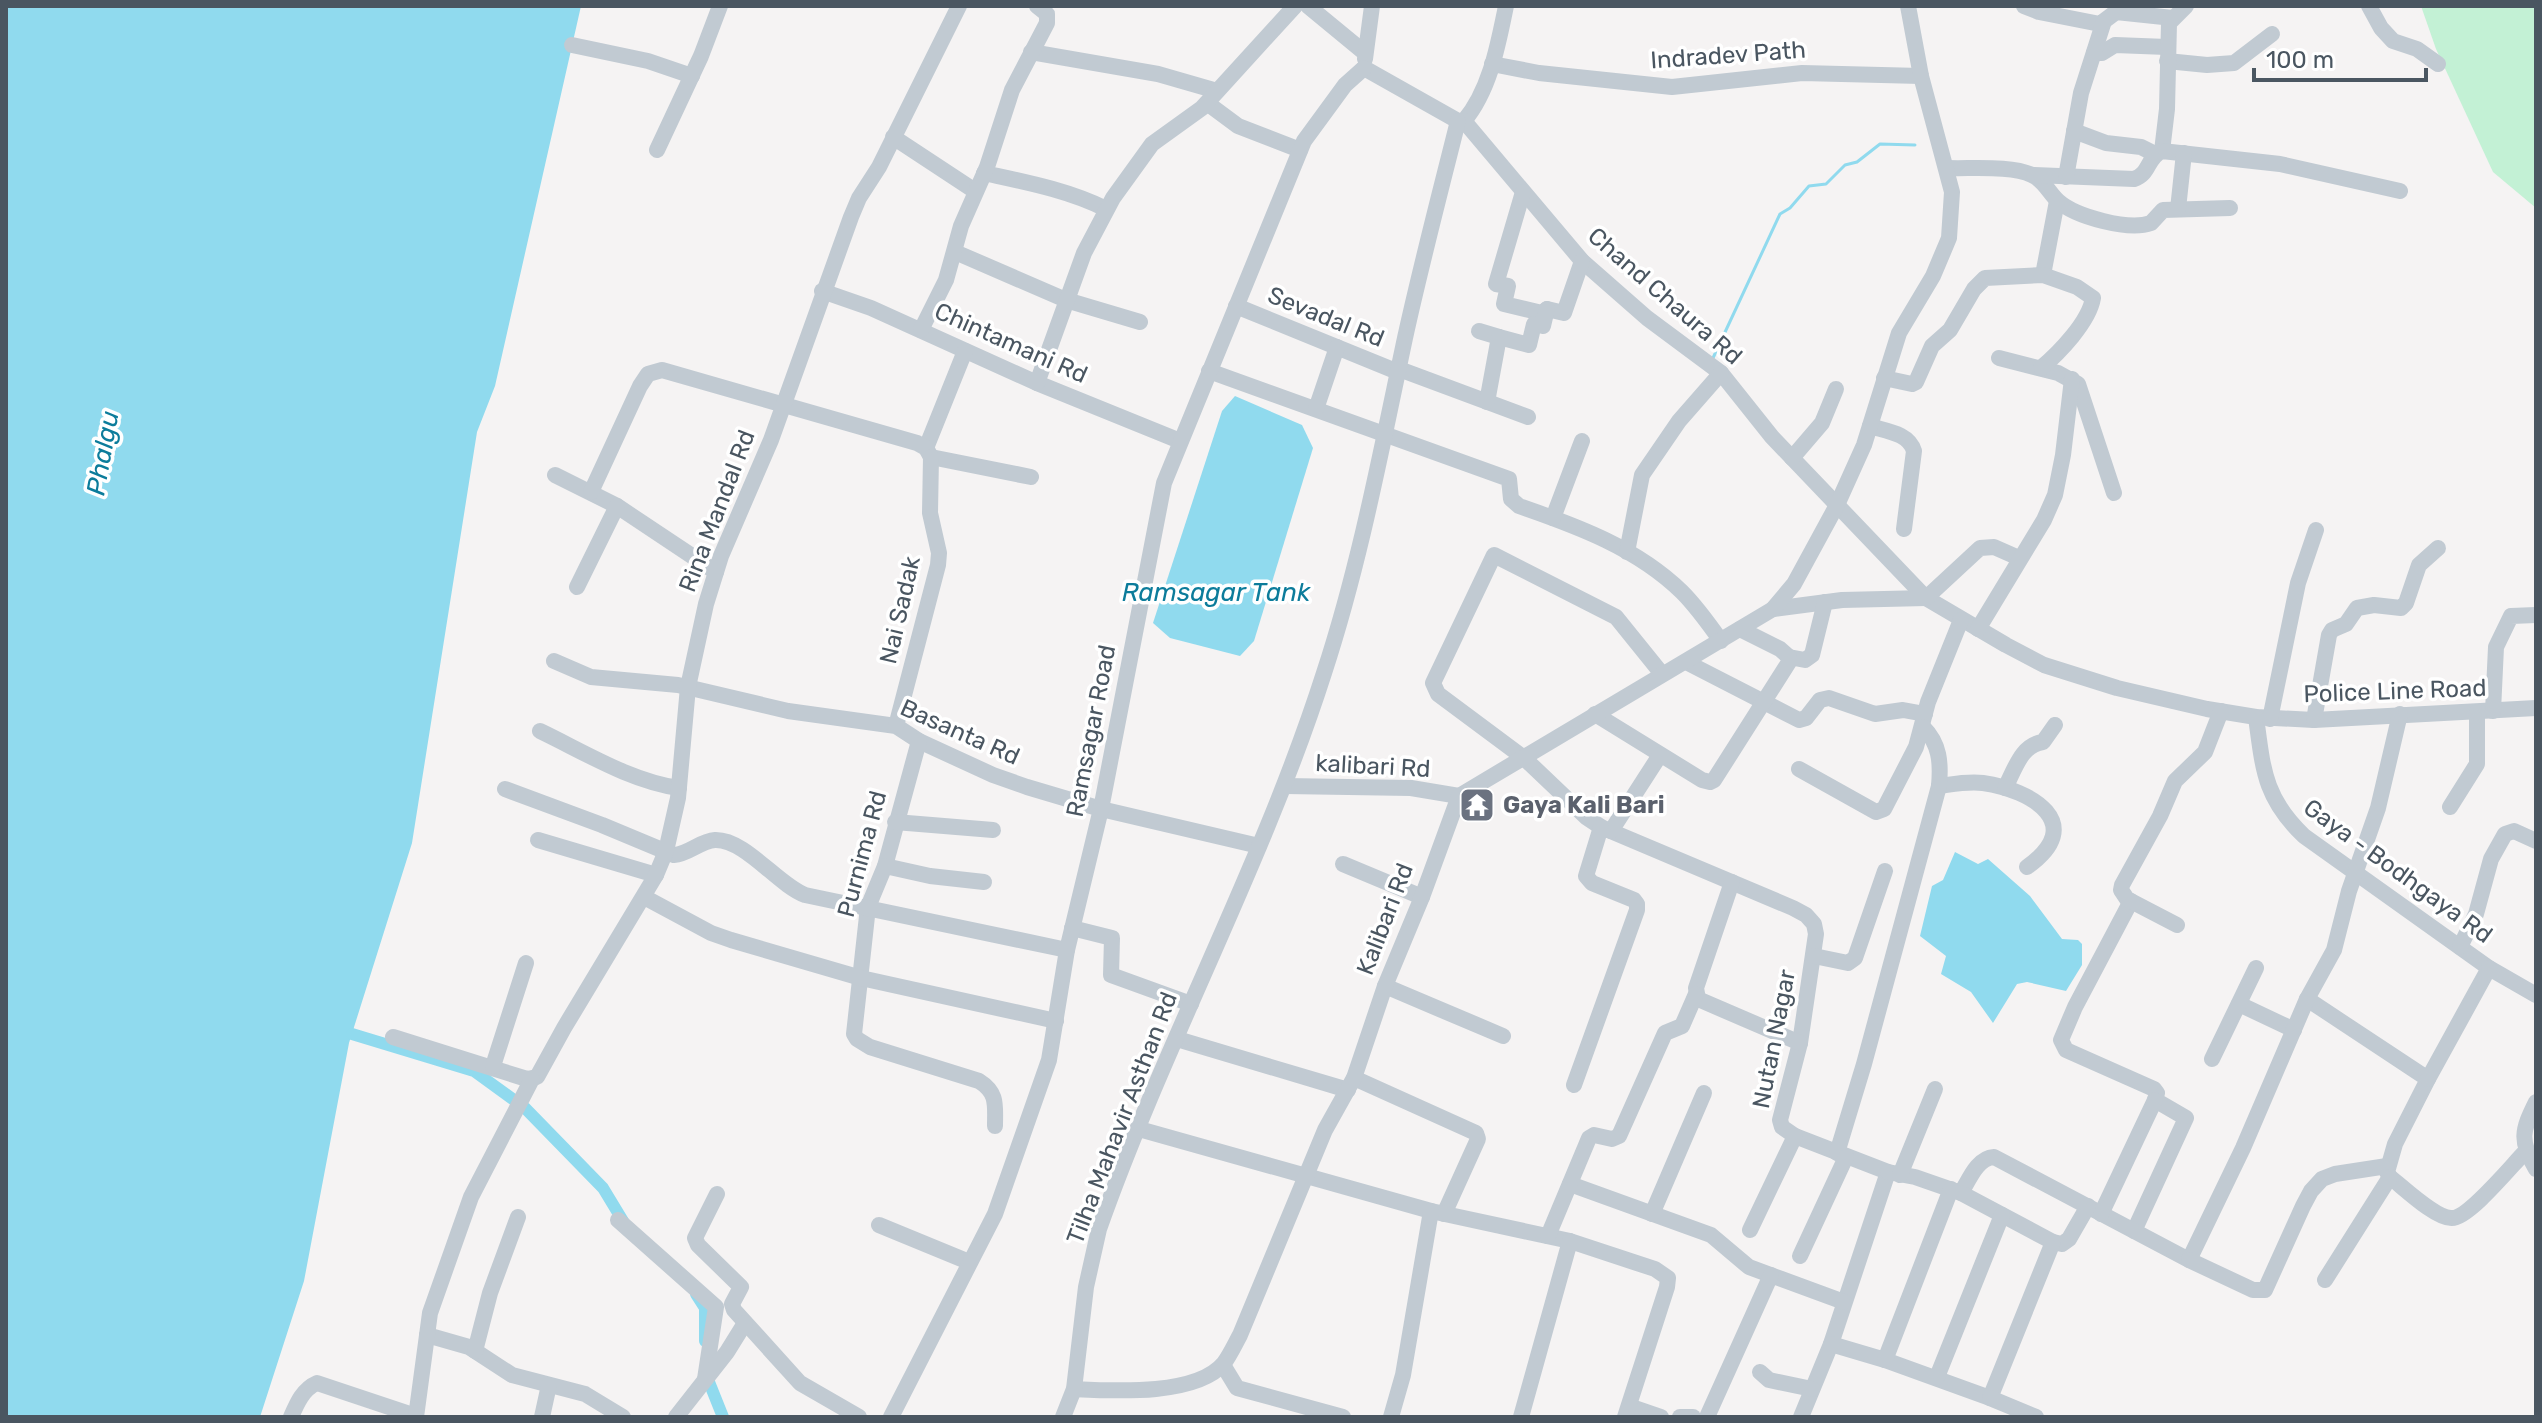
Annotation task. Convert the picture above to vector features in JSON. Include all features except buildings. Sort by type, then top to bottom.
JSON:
[{"type":"street","points":[[657,150],[692,76],[720,6]]},
{"type":"street","name":"Rina Mandal Rd","points":[[416,1416],[430,1313],[471,1197],[532,1079],[537,1077],[548,1060],[564,1028],[644,897],[666,851],[679,788],[688,687],[716,572],[771,440],[822,291],[859,198],[959,6]]},
{"type":"street","points":[[1037,383],[1089,241],[1106,209],[1152,144],[1195,115],[1295,6]]},
{"type":"street","points":[[1308,6],[1364,61],[1461,121]]},
{"type":"street","points":[[1364,61],[1372,6]]},
{"type":"street","name":"Tilha Mahavir Asthan Rd","points":[[1063,1417],[1074,1389],[1082,1314],[1093,1251],[1104,1214],[1285,786],[1325,673],[1352,580],[1423,255],[1461,121],[1479,98],[1492,64],[1506,6]]},
{"type":"street","points":[[1908,6],[1921,76],[1953,201],[1949,238],[1933,276],[1899,333],[1870,426],[1837,505],[1926,598],[2044,665],[2117,688],[2263,718]]},
{"type":"street","points":[[2024,6],[2058,17],[2103,24]]},
{"type":"street","points":[[2369,6],[2381,28],[2393,41],[2417,49],[2438,64]]},
{"type":"street","points":[[921,330],[943,289],[961,226],[984,173],[1012,90],[1047,23],[1045,9]]},
{"type":"street","points":[[2066,177],[2081,93],[2103,24],[2116,12],[2179,12]]},
{"type":"street","points":[[1947,168],[2010,170],[2066,177],[2134,179],[2145,174],[2159,152],[2167,109],[2169,23],[2179,12]]},
{"type":"street","points":[[2094,53],[2102,53],[2115,45],[2207,65],[2234,63],[2272,34]]},
{"type":"street","points":[[572,45],[648,61],[692,76]]},
{"type":"street","points":[[1031,52],[1158,74],[1212,97],[1238,126],[1300,150]]},
{"type":"street","name":"Ramsagar Road","points":[[891,1417],[1006,1187],[1049,1060],[1067,950],[1101,809],[1164,483],[1300,150],[1314,124],[1364,61]]},
{"type":"street","name":"Indradev Path","points":[[1492,64],[1539,73],[1672,87],[1802,73],[1921,76]]},
{"type":"street","name":"Chand Chaura Rd","points":[[1461,121],[1582,261],[1647,318],[1721,373],[1792,458],[1837,505]]},
{"type":"street","points":[[2074,131],[2106,143],[2134,145],[2159,152],[2280,164],[2400,191]]},
{"type":"street","points":[[893,137],[975,191]]},
{"type":"street","points":[[2178,209],[2184,153]]},
{"type":"street","points":[[984,173],[1076,196],[1106,209]]},
{"type":"street","points":[[2034,175],[2057,201],[2082,214],[2131,226],[2151,223],[2159,212],[2230,208]]},
{"type":"street","points":[[1523,192],[1496,284],[1508,286],[1504,304],[1542,313],[1547,309]]},
{"type":"street","points":[[2043,275],[2057,201]]},
{"type":"street","points":[[955,252],[1066,300],[1140,322]]},
{"type":"street","points":[[1547,309],[1564,313],[1582,261]]},
{"type":"street","points":[[1884,378],[1912,384],[1916,382],[1932,346],[1950,330],[1974,289],[1985,278],[2043,275],[2077,287],[2093,298],[2069,339],[2041,368]]},
{"type":"street","name":"Chintamani Rd","points":[[822,291],[1180,441]]},
{"type":"street","name":"Sevadal Rd","points":[[1236,306],[1399,371],[1528,417]]},
{"type":"street","points":[[1479,331],[1536,346],[1534,324],[1543,326],[1547,309]]},
{"type":"street","points":[[1487,402],[1499,337]]},
{"type":"street","points":[[1316,409],[1337,347]]},
{"type":"street","name":"Nai Sadak","points":[[896,726],[938,565],[939,553],[930,513],[928,453],[965,351]]},
{"type":"street","points":[[1999,358],[2072,379],[2082,390],[2114,493]]},
{"type":"street","points":[[591,492],[640,386],[655,370],[917,443],[928,453],[1031,477]]},
{"type":"street","points":[[1209,371],[1503,476],[1511,484],[1511,499],[1515,503],[1627,552],[1683,593],[1721,641]]},
{"type":"street","points":[[1627,552],[1642,475],[1679,421],[1721,373]]},
{"type":"street","points":[[1978,629],[2044,520],[2055,495],[2072,379]]},
{"type":"street","points":[[1792,458],[1822,423],[1836,389]]},
{"type":"street","points":[[1870,426],[1906,437],[1912,442],[1914,451],[1904,529]]},
{"type":"street","points":[[1553,518],[1582,441]]},
{"type":"street","points":[[555,475],[617,506],[716,572]]},
{"type":"street","name":"Kalibari Rd","points":[[1223,1365],[1240,1335],[1325,1130],[1351,1084],[1385,986],[1459,796],[1773,609],[1794,584],[1837,505]]},
{"type":"street","points":[[577,587],[617,506]]},
{"type":"street","name":"Gaya - Bodhgaya Rd","points":[[2316,530],[2298,583],[2263,718],[2264,773],[2271,795],[2284,817],[2304,836],[2489,968],[2536,995]]},
{"type":"street","points":[[1773,609],[1825,602],[1926,598],[1980,548],[1994,547],[2019,558]]},
{"type":"street","points":[[2314,720],[2332,630],[2346,624],[2357,608],[2374,605],[2401,608],[2406,603],[2419,565],[2438,548]]},
{"type":"street","name":"Nutan Nagar","points":[[1662,674],[1616,617],[1494,555],[1433,683],[1438,694],[1524,758],[1586,817],[1606,829],[1806,915],[1814,924],[1814,956],[1800,1043],[1780,1120],[1782,1127],[1795,1136],[1841,1155],[1956,1191],[2053,1242]]},
{"type":"street","points":[[1740,629],[1780,649],[1789,657],[1805,660],[1812,655],[1825,602]]},
{"type":"street","points":[[2450,807],[2477,764],[2497,641],[2511,616],[2536,615]]},
{"type":"street","points":[[1799,769],[1880,812],[1916,747],[1961,620]]},
{"type":"street","points":[[1595,714],[1710,782],[1765,704],[1786,669],[1789,657]]},
{"type":"street","name":"Basanta Rd","points":[[554,661],[591,677],[688,687],[788,711],[896,726],[919,741],[993,775],[1101,809],[1259,846]]},
{"type":"street","points":[[1686,662],[1799,720],[1806,718],[1820,700],[1829,698],[1875,714],[1903,710],[1924,721],[1940,757],[1939,786],[1841,1155],[1800,1256]]},
{"type":"street","points":[[2177,925],[2131,901],[2123,895],[2122,885],[2160,816],[2175,781],[2205,752],[2221,711]]},
{"type":"street","name":"Police Line Road","points":[[2263,718],[2314,720],[2485,711],[2532,713]]},
{"type":"street","points":[[2189,1260],[2243,1148],[2307,999],[2334,950],[2355,872],[2378,808],[2400,714]]},
{"type":"street","points":[[2005,788],[2027,748],[2043,742],[2055,725]]},
{"type":"street","points":[[540,731],[638,778],[679,788]]},
{"type":"street","name":"Purnima Rd","points":[[919,741],[885,866],[868,907],[854,1034],[870,1047],[979,1081],[990,1088],[995,1101],[995,1126]]},
{"type":"street","points":[[1574,1085],[1637,910],[1634,900],[1592,883],[1586,876],[1606,829],[1660,755]]},
{"type":"street","points":[[1939,786],[1973,782],[2005,788],[2037,803],[2053,823],[2054,837],[2051,844],[2027,867]]},
{"type":"street","name":"kalibari Rd","points":[[1285,786],[1411,788],[1459,796]]},
{"type":"street","points":[[505,789],[678,856],[710,840],[725,841],[753,857],[798,892],[1067,950]]},
{"type":"street","points":[[895,822],[993,830]]},
{"type":"street","points":[[2460,947],[2476,914],[2491,859],[2505,834],[2514,831],[2536,841]]},
{"type":"street","points":[[538,840],[656,875]]},
{"type":"street","points":[[1343,864],[1422,897]]},
{"type":"street","points":[[885,866],[930,876],[984,882]]},
{"type":"street","points":[[1814,956],[1848,963],[1855,958],[1885,871]]},
{"type":"street","points":[[1548,1236],[1589,1138],[1594,1135],[1612,1139],[1619,1136],[1665,1033],[1682,1026],[1696,994],[1732,882]]},
{"type":"street","points":[[644,897],[711,933],[861,978],[1056,1021]]},
{"type":"street","points":[[1990,1398],[2053,1242],[2062,1244],[2069,1239],[2094,1210],[2157,1093],[2066,1050],[2061,1040],[2131,901]]},
{"type":"street","points":[[1072,928],[1112,938],[1111,975],[1191,1004]]},
{"type":"street","points":[[493,1066],[526,963]]},
{"type":"street","points":[[2212,1059],[2256,968]]},
{"type":"street","points":[[2325,1280],[2388,1172],[2395,1144],[2489,968]]},
{"type":"street","points":[[1385,986],[1503,1036]]},
{"type":"street","points":[[1696,994],[1703,1003],[1800,1043]]},
{"type":"street","points":[[2307,999],[2428,1079]]},
{"type":"street","points":[[2239,1004],[2294,1030]]},
{"type":"street","points":[[393,1037],[532,1079]]},
{"type":"street","points":[[1177,1039],[1351,1084],[1476,1133],[1478,1139],[1438,1212],[1395,1416]]},
{"type":"street","points":[[1801,1417],[1894,1174],[1935,1089]]},
{"type":"street","points":[[1652,1214],[1704,1093]]},
{"type":"street","points":[[2134,1231],[2186,1122],[2183,1114],[2155,1100]]},
{"type":"street","points":[[2536,1102],[2523,1140],[2536,1169]]},
{"type":"street","points":[[1139,1129],[1438,1212],[1570,1241],[1655,1269],[1668,1278],[1667,1287],[1627,1412],[1661,1417]]},
{"type":"street","points":[[1750,1230],[1795,1136]]},
{"type":"street","points":[[1885,1360],[1956,1191],[1986,1158],[1994,1157],[2189,1260],[2253,1290],[2265,1290],[2303,1206],[2322,1179],[2335,1174],[2388,1172],[2439,1214],[2452,1218],[2466,1213],[2526,1151]]},
{"type":"street","points":[[1570,1184],[1711,1235],[1736,1258],[1771,1275],[1844,1302]]},
{"type":"street","points":[[717,1194],[696,1241],[741,1287],[732,1306],[800,1383],[859,1417]]},
{"type":"street","points":[[1937,1377],[2002,1215]]},
{"type":"street","points":[[475,1351],[490,1293],[518,1217]]},
{"type":"street","points":[[618,1220],[716,1307],[705,1379]]},
{"type":"street","points":[[879,1225],[969,1262]]},
{"type":"street","points":[[1521,1417],[1570,1241]]},
{"type":"street","points":[[1707,1417],[1771,1275]]},
{"type":"street","points":[[676,1417],[727,1352],[745,1323]]},
{"type":"street","points":[[427,1335],[475,1351],[512,1375],[585,1394],[623,1417]]},
{"type":"street","points":[[1831,1344],[1937,1377],[2036,1417]]},
{"type":"street","points":[[1074,1389],[1115,1391],[1188,1385],[1223,1365],[1237,1388],[1343,1417]]},
{"type":"street","points":[[1760,1372],[1769,1380],[1812,1389]]},
{"type":"street","points":[[291,1417],[309,1386],[317,1383],[416,1416]]},
{"type":"street","points":[[542,1417],[549,1385]]},
{"type":"street","points":[[1680,1417],[1693,1417]]},
{"type":"green space","points":[[2421,6],[2536,6],[2536,208],[2493,172],[2436,49]]},
{"type":"water","name":"Phalgu","points":[[6,6],[581,6],[495,386],[477,432],[412,843],[349,1043],[304,1281],[260,1417],[6,1417]]},
{"type":"water","name":"Ramsagar Tank","points":[[1235,396],[1302,425],[1313,448],[1254,641],[1240,656],[1170,638],[1153,623],[1222,411]]},
{"type":"water","points":[[1955,852],[1978,864],[1988,859],[2030,896],[2062,939],[2078,940],[2082,944],[2082,965],[2066,991],[2027,982],[2017,984],[1993,1023],[1971,992],[1941,974],[1946,956],[1920,936],[1932,886],[1943,880]]},
{"type":"waterway","points":[[1713,358],[1780,214],[1790,208],[1809,186],[1826,184],[1845,165],[1857,162],[1880,144],[1915,145]]},
{"type":"waterway","points":[[352,1034],[474,1071],[525,1108],[603,1188],[626,1226]]},
{"type":"waterway","points":[[696,1294],[705,1308],[705,1341]]},
{"type":"waterway","points":[[705,1372],[723,1417]]},
{"type":"place","name":"Gaya Kali Bari","points":[[1477,805]]}]
